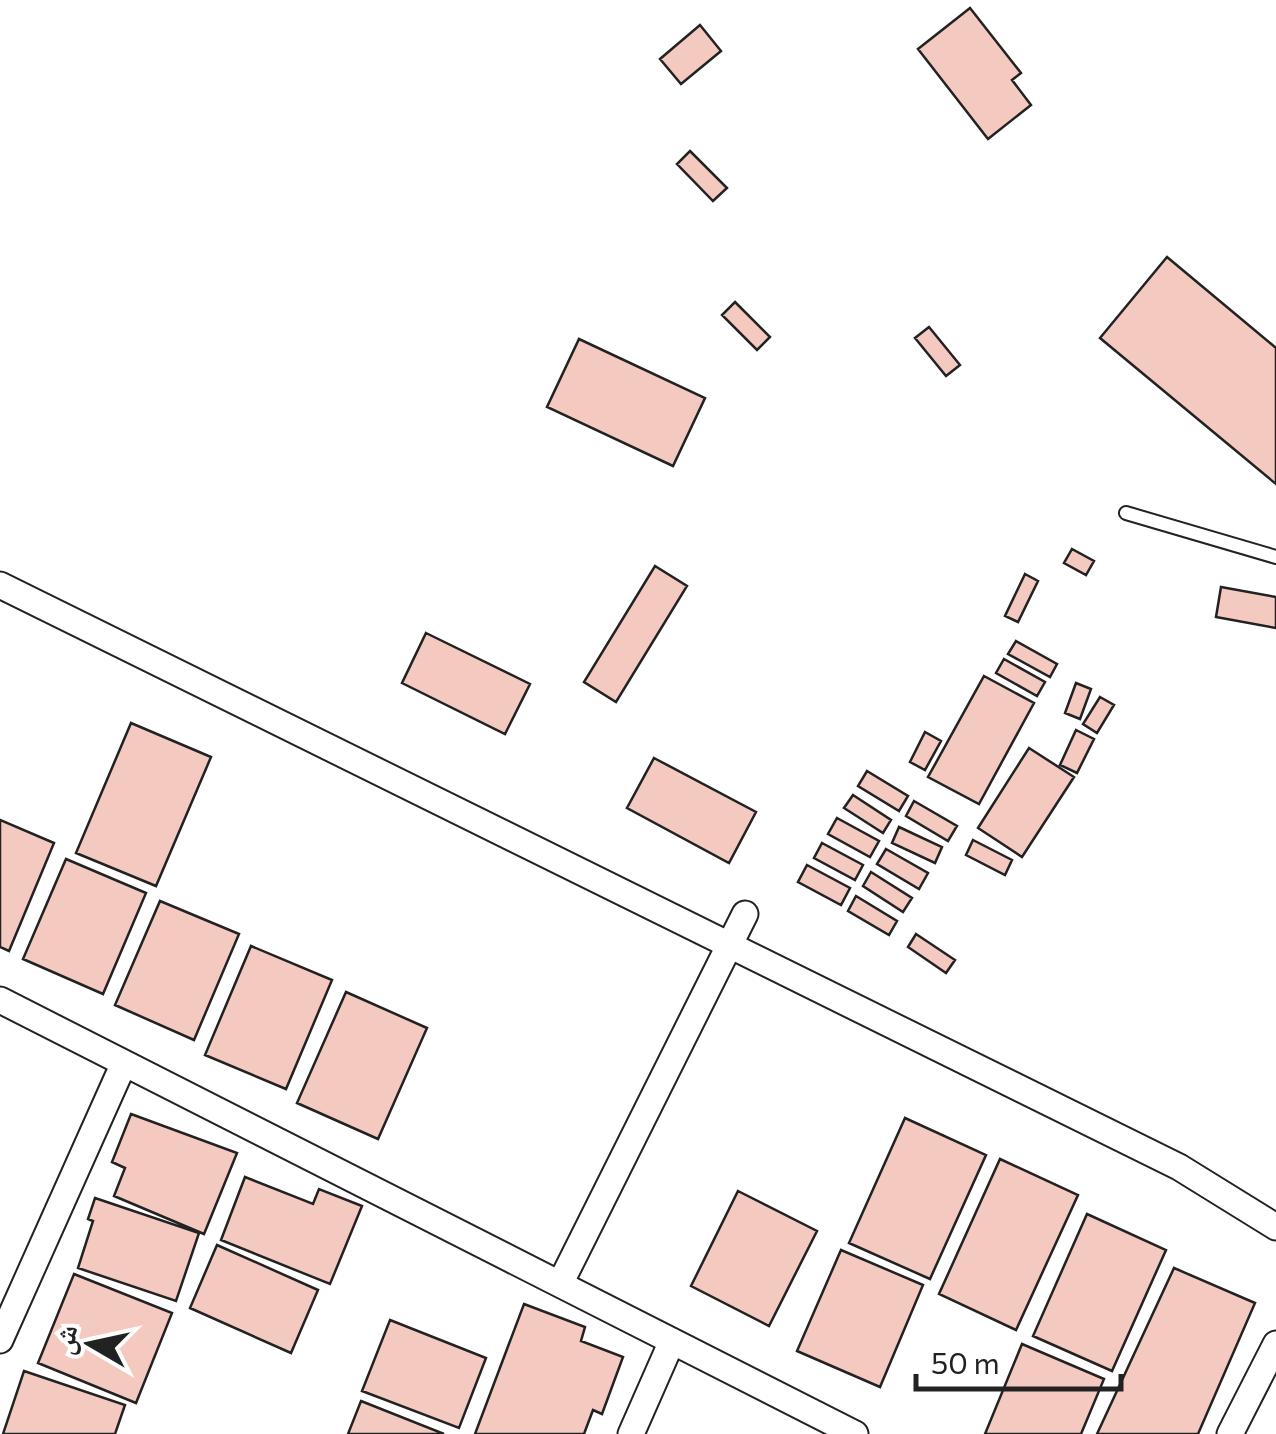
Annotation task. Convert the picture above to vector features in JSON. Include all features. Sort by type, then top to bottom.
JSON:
[{"type":"street","points":[[0,585],[1179,1167],[1276,1228]]},
{"type":"street","points":[[560,1284],[745,914]]},
{"type":"street","points":[[0,1000],[855,1434]]},
{"type":"street","points":[[0,1340],[124,1063]]},
{"type":"street","points":[[631,1434],[672,1341]]},
{"type":"street","points":[[1230,1434],[1276,1344]]},
{"type":"lane","points":[[1126,513],[1276,557]]},
{"type":"building","points":[[970,8],[1021,73],[1012,80],[1031,105],[988,139],[918,49]]},
{"type":"building","points":[[700,25],[721,51],[681,84],[660,59]]},
{"type":"building","points":[[690,151],[727,188],[713,201],[677,164]]},
{"type":"building","points":[[1167,257],[1276,348],[1276,484],[1100,338]]},
{"type":"building","points":[[735,302],[770,337],[757,350],[722,315]]},
{"type":"building","points":[[929,327],[960,365],[946,376],[915,338]]},
{"type":"building","points":[[579,339],[705,398],[673,466],[547,407]]},
{"type":"building","points":[[1072,549],[1094,561],[1086,575],[1064,563]]},
{"type":"building","points":[[655,566],[687,586],[616,702],[584,682]]},
{"type":"building","points":[[1025,574],[1038,581],[1018,622],[1005,616]]},
{"type":"building","points":[[1221,587],[1276,597],[1276,628],[1216,617]]},
{"type":"building","points":[[426,633],[530,684],[505,734],[402,683]]},
{"type":"building","points":[[1016,641],[1057,664],[1050,677],[1008,654]]},
{"type":"building","points":[[1004,659],[1045,682],[1037,696],[996,673]]},
{"type":"building","points":[[984,676],[1034,703],[979,804],[928,777]]},
{"type":"building","points":[[1076,683],[1091,689],[1080,719],[1065,713]]},
{"type":"building","points":[[1100,697],[1114,705],[1097,733],[1083,724]]},
{"type":"building","points":[[131,723],[211,757],[156,886],[76,853]]},
{"type":"building","points":[[1076,730],[1094,739],[1077,773],[1060,765]]},
{"type":"building","points":[[925,732],[941,741],[925,770],[910,762]]},
{"type":"building","points":[[1029,748],[1074,777],[1022,857],[978,828]]},
{"type":"building","points":[[654,758],[756,812],[729,863],[627,808]]},
{"type":"building","points":[[867,771],[908,796],[899,811],[858,786]]},
{"type":"building","points":[[853,795],[891,820],[883,833],[844,808]]},
{"type":"building","points":[[914,801],[957,826],[948,841],[906,816]]},
{"type":"building","points":[[837,818],[879,841],[870,857],[828,834]]},
{"type":"building","points":[[0,820],[54,843],[9,951],[0,947]]},
{"type":"building","points":[[899,827],[942,847],[935,863],[892,843]]},
{"type":"building","points":[[973,840],[1012,860],[1005,875],[966,855]]},
{"type":"building","points":[[822,843],[863,865],[855,880],[814,858]]},
{"type":"building","points":[[886,849],[928,873],[919,889],[877,864]]},
{"type":"building","points":[[66,859],[146,893],[103,994],[23,959]]},
{"type":"building","points":[[807,865],[850,888],[841,905],[798,882]]},
{"type":"building","points":[[871,872],[912,898],[903,912],[863,886]]},
{"type":"building","points":[[856,896],[897,921],[889,935],[848,911]]},
{"type":"building","points":[[160,901],[239,934],[194,1040],[115,1005]]},
{"type":"building","points":[[916,934],[955,960],[946,973],[908,947]]},
{"type":"building","points":[[251,946],[332,980],[286,1089],[205,1055]]},
{"type":"building","points":[[346,992],[427,1028],[378,1139],[297,1103]]},
{"type":"building","points":[[131,1114],[237,1153],[204,1234],[114,1196],[125,1168],[112,1162]]},
{"type":"building","points":[[905,1118],[986,1155],[930,1279],[849,1243]]},
{"type":"building","points":[[1000,1159],[1078,1195],[1016,1330],[939,1294]]},
{"type":"building","points":[[245,1177],[313,1204],[319,1189],[362,1206],[330,1284],[221,1240]]},
{"type":"building","points":[[738,1191],[817,1231],[769,1326],[691,1286]]},
{"type":"building","points":[[95,1198],[199,1233],[176,1301],[78,1268],[93,1221],[88,1219]]},
{"type":"building","points":[[1087,1214],[1166,1250],[1112,1371],[1033,1336]]},
{"type":"building","points":[[217,1245],[318,1290],[291,1353],[190,1308]]},
{"type":"building","points":[[841,1250],[923,1285],[880,1387],[797,1351]]},
{"type":"building","points":[[1174,1268],[1255,1303],[1198,1434],[1097,1434]]},
{"type":"building","points":[[74,1274],[172,1313],[136,1403],[38,1363]]},
{"type":"building","points":[[524,1304],[585,1327],[581,1341],[623,1357],[602,1414],[593,1410],[584,1434],[475,1434]]},
{"type":"building","points":[[390,1320],[486,1358],[459,1428],[362,1391]]},
{"type":"building","points":[[1022,1344],[1104,1379],[1081,1434],[985,1434]]},
{"type":"building","points":[[24,1371],[125,1405],[115,1434],[3,1434]]},
{"type":"building","points":[[361,1401],[444,1434],[348,1434]]}]
